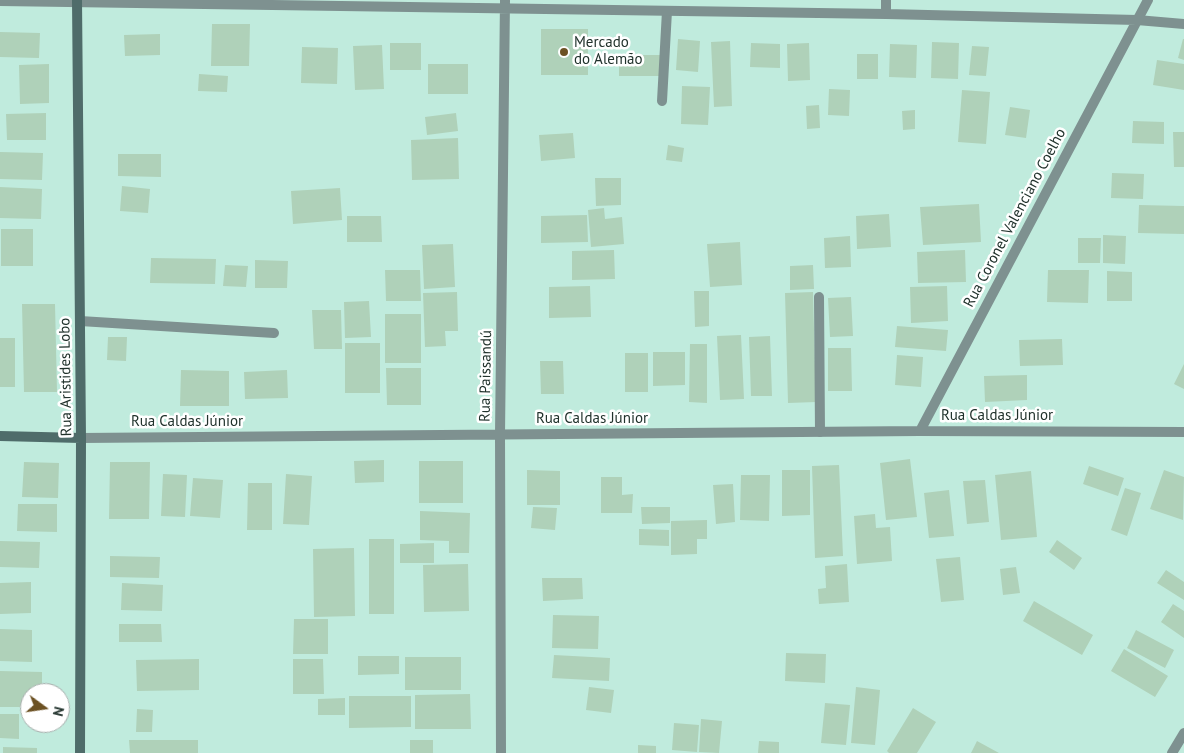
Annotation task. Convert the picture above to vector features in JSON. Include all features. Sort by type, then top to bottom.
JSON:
[{"type":"street","points":[[886,0],[886,14]]},
{"type":"street","name":"Rua Coronel Valenciano Coelho","points":[[920,431],[1148,0]]},
{"type":"street","points":[[0,1],[505,4],[667,11],[1137,20],[1184,24]]},
{"type":"street","name":"Rua Aristides Lobo","points":[[77,1],[82,438],[80,753]]},
{"type":"street","name":"Rua Paissandú","points":[[502,753],[500,434],[505,4]]},
{"type":"street","points":[[662,101],[667,11]]},
{"type":"street","points":[[819,298],[820,432]]},
{"type":"street","points":[[80,320],[274,333]]},
{"type":"street","name":"Rua Caldas Júnior","points":[[0,436],[82,438],[920,431],[1184,432]]},
{"type":"street","points":[[1172,753],[1184,733]]},
{"type":"building","points":[[212,24],[250,24],[249,66],[211,66]]},
{"type":"building","name":"Mercado do Alemão","points":[[541,29],[588,29],[588,75],[541,75]]},
{"type":"building","points":[[0,32],[40,33],[39,58],[0,57]]},
{"type":"building","points":[[160,34],[160,55],[125,56],[124,35]]},
{"type":"building","points":[[678,39],[700,41],[698,72],[676,70]]},
{"type":"building","points":[[1184,39],[1184,60],[1178,58]]},
{"type":"building","points":[[730,41],[732,106],[714,107],[711,42]]},
{"type":"building","points":[[932,42],[959,43],[958,79],[931,78]]},
{"type":"building","points":[[390,43],[421,43],[421,70],[390,70]]},
{"type":"building","points":[[751,43],[780,44],[780,68],[750,67]]},
{"type":"building","points":[[809,43],[810,80],[788,81],[787,44]]},
{"type":"building","points":[[890,44],[917,45],[916,78],[889,77]]},
{"type":"building","points":[[382,45],[384,89],[355,90],[353,46]]},
{"type":"building","points":[[972,46],[989,47],[986,76],[969,75]]},
{"type":"building","points":[[302,47],[338,48],[337,84],[301,83]]},
{"type":"building","points":[[857,54],[878,54],[878,79],[857,79]]},
{"type":"building","points":[[619,55],[660,55],[661,76],[619,76]]},
{"type":"building","points":[[1157,60],[1184,64],[1184,90],[1153,85]]},
{"type":"building","points":[[49,64],[49,103],[20,104],[19,65]]},
{"type":"building","points":[[428,64],[468,64],[468,94],[428,94]]},
{"type":"building","points":[[199,74],[228,76],[227,92],[198,91]]},
{"type":"building","points":[[682,86],[710,87],[708,125],[681,124]]},
{"type":"building","points":[[829,89],[850,90],[849,116],[828,115]]},
{"type":"building","points":[[962,90],[990,92],[986,144],[958,142]]},
{"type":"building","points":[[819,105],[820,128],[807,129],[806,106]]},
{"type":"building","points":[[1010,107],[1030,110],[1026,138],[1005,135]]},
{"type":"building","points":[[915,110],[915,129],[903,130],[902,111]]},
{"type":"building","points":[[46,113],[46,140],[7,140],[6,114]]},
{"type":"building","points":[[456,113],[458,131],[427,135],[425,117]]},
{"type":"building","points":[[1133,121],[1164,122],[1164,144],[1132,143]]},
{"type":"building","points":[[1173,132],[1184,132],[1184,167],[1174,167]]},
{"type":"building","points":[[573,133],[575,158],[541,161],[539,135]]},
{"type":"building","points":[[458,138],[459,179],[412,180],[411,140]]},
{"type":"building","points":[[668,145],[684,148],[682,162],[666,160]]},
{"type":"building","points":[[0,152],[43,153],[42,180],[0,179]]},
{"type":"building","points":[[118,154],[161,154],[161,177],[118,176]]},
{"type":"building","points":[[1112,173],[1144,174],[1143,199],[1111,198]]},
{"type":"building","points":[[595,178],[621,178],[621,205],[596,206]]},
{"type":"building","points":[[122,186],[150,189],[148,213],[120,211]]},
{"type":"building","points":[[0,187],[42,189],[41,219],[0,218]]},
{"type":"building","points":[[340,188],[342,220],[293,224],[291,191]]},
{"type":"building","points":[[979,204],[981,242],[923,245],[920,207]]},
{"type":"building","points":[[1139,205],[1184,206],[1184,234],[1138,233]]},
{"type":"building","points":[[604,208],[605,219],[622,217],[624,244],[591,247],[588,210]]},
{"type":"building","points":[[889,214],[891,247],[857,249],[856,216]]},
{"type":"building","points":[[587,215],[588,242],[541,243],[541,216]]},
{"type":"building","points":[[347,216],[381,216],[382,242],[347,242]]},
{"type":"building","points":[[1,229],[33,229],[33,266],[1,266]]},
{"type":"building","points":[[1103,235],[1126,236],[1125,264],[1103,263]]},
{"type":"building","points":[[850,236],[851,267],[825,268],[824,238]]},
{"type":"building","points":[[1078,238],[1101,238],[1100,263],[1078,263]]},
{"type":"building","points":[[740,242],[742,285],[710,287],[707,244]]},
{"type":"building","points":[[453,244],[455,287],[424,289],[422,245]]},
{"type":"building","points":[[614,250],[615,279],[572,280],[572,251]]},
{"type":"building","points":[[965,250],[966,282],[918,283],[917,252]]},
{"type":"building","points":[[151,258],[216,259],[215,284],[150,283]]},
{"type":"building","points":[[255,260],[288,261],[287,288],[255,288]]},
{"type":"building","points":[[225,265],[248,266],[246,287],[223,286]]},
{"type":"building","points":[[813,265],[814,289],[790,290],[790,266]]},
{"type":"building","points":[[385,270],[420,270],[421,301],[386,301]]},
{"type":"building","points":[[1048,270],[1089,270],[1088,303],[1047,302]]},
{"type":"building","points":[[1107,271],[1132,272],[1132,301],[1107,301]]},
{"type":"building","points":[[590,286],[591,317],[549,318],[549,287]]},
{"type":"building","points":[[947,286],[948,321],[911,323],[910,287]]},
{"type":"building","points":[[694,291],[709,291],[709,326],[695,327]]},
{"type":"building","points":[[457,292],[458,331],[445,331],[446,346],[425,347],[423,293]]},
{"type":"building","points":[[813,292],[816,402],[788,403],[785,293]]},
{"type":"building","points":[[851,297],[853,336],[830,337],[828,298]]},
{"type":"building","points":[[369,301],[371,337],[345,338],[344,302]]},
{"type":"building","points":[[22,304],[55,304],[57,392],[24,392]]},
{"type":"building","points":[[312,310],[341,310],[342,349],[314,349]]},
{"type":"building","points":[[385,314],[421,314],[421,363],[385,363]]},
{"type":"building","points":[[897,326],[948,330],[946,351],[895,347]]},
{"type":"building","points":[[741,335],[744,399],[720,400],[717,336]]},
{"type":"building","points":[[770,336],[772,396],[751,396],[749,337]]},
{"type":"building","points":[[108,337],[127,337],[126,361],[107,360]]},
{"type":"building","points":[[0,338],[15,338],[15,387],[0,387]]},
{"type":"building","points":[[1062,339],[1063,365],[1020,366],[1019,340]]},
{"type":"building","points":[[345,343],[380,343],[380,393],[345,393]]},
{"type":"building","points":[[690,344],[707,344],[707,403],[689,402]]},
{"type":"building","points":[[828,348],[851,348],[852,391],[828,391]]},
{"type":"building","points":[[653,352],[685,352],[685,385],[653,386]]},
{"type":"building","points":[[625,353],[648,353],[648,392],[625,392]]},
{"type":"building","points":[[897,355],[923,357],[921,387],[895,385]]},
{"type":"building","points":[[540,361],[563,361],[564,394],[541,394]]},
{"type":"building","points":[[1184,364],[1184,389],[1174,384]]},
{"type":"building","points":[[386,368],[421,368],[421,405],[387,405]]},
{"type":"building","points":[[181,370],[229,371],[229,406],[180,406]]},
{"type":"building","points":[[287,370],[288,398],[245,399],[244,372]]},
{"type":"building","points":[[1027,375],[1027,400],[985,402],[984,376]]},
{"type":"building","points":[[910,459],[917,517],[886,520],[880,463]]},
{"type":"building","points":[[384,460],[384,482],[355,483],[354,461]]},
{"type":"building","points":[[419,461],[463,461],[463,503],[419,503]]},
{"type":"building","points":[[24,462],[59,463],[58,498],[22,497]]},
{"type":"building","points":[[110,462],[150,462],[149,519],[109,519]]},
{"type":"building","points":[[839,465],[843,556],[815,558],[812,466]]},
{"type":"building","points":[[1089,466],[1124,478],[1118,496],[1083,484]]},
{"type":"building","points":[[527,470],[560,471],[560,505],[527,505]]},
{"type":"building","points":[[782,470],[810,470],[810,515],[782,516]]},
{"type":"building","points":[[1164,470],[1184,477],[1183,520],[1150,509]]},
{"type":"building","points":[[1031,471],[1037,537],[1001,540],[995,475]]},
{"type":"building","points":[[163,474],[187,475],[185,517],[161,516]]},
{"type":"building","points":[[286,474],[312,476],[309,525],[283,524]]},
{"type":"building","points":[[741,475],[770,475],[769,521],[740,520]]},
{"type":"building","points":[[601,477],[622,477],[622,495],[633,494],[632,513],[601,513]]},
{"type":"building","points":[[193,478],[223,480],[220,518],[190,516]]},
{"type":"building","points":[[985,480],[989,522],[967,524],[963,481]]},
{"type":"building","points":[[248,483],[272,483],[272,530],[247,530]]},
{"type":"building","points":[[733,484],[735,522],[716,524],[713,485]]},
{"type":"building","points":[[1125,488],[1141,493],[1127,536],[1111,530]]},
{"type":"building","points":[[949,490],[954,536],[929,538],[924,493]]},
{"type":"building","points":[[18,504],[57,504],[57,532],[17,531]]},
{"type":"building","points":[[533,507],[557,508],[555,530],[531,528]]},
{"type":"building","points":[[641,507],[670,507],[670,523],[642,524]]},
{"type":"building","points":[[420,511],[470,513],[469,553],[449,553],[449,541],[420,540]]},
{"type":"building","points":[[875,514],[876,528],[890,527],[892,561],[857,564],[854,516]]},
{"type":"building","points":[[707,520],[707,539],[697,539],[697,554],[671,555],[671,521]]},
{"type":"building","points":[[639,529],[669,530],[669,546],[639,545]]},
{"type":"building","points":[[369,539],[394,539],[394,614],[369,614]]},
{"type":"building","points":[[1057,540],[1082,558],[1074,570],[1049,552]]},
{"type":"building","points":[[0,541],[40,542],[39,568],[0,567]]},
{"type":"building","points":[[434,543],[434,563],[400,563],[400,544]]},
{"type":"building","points":[[354,548],[355,616],[314,617],[313,549]]},
{"type":"building","points":[[110,556],[160,557],[159,578],[110,577]]},
{"type":"building","points":[[960,557],[964,600],[941,602],[936,559]]},
{"type":"building","points":[[468,564],[469,611],[424,612],[423,565]]},
{"type":"building","points":[[847,564],[849,602],[819,604],[818,589],[826,588],[825,566]]},
{"type":"building","points":[[1016,567],[1020,593],[1003,595],[1000,569]]},
{"type":"building","points":[[1166,570],[1184,582],[1184,600],[1157,583]]},
{"type":"building","points":[[542,578],[582,578],[583,599],[543,601]]},
{"type":"building","points":[[31,582],[31,613],[0,614],[0,583]]},
{"type":"building","points":[[122,583],[163,585],[162,611],[121,610]]},
{"type":"building","points":[[1034,601],[1093,635],[1082,655],[1023,621]]},
{"type":"building","points":[[1173,604],[1184,611],[1184,638],[1161,622]]},
{"type":"building","points":[[553,615],[599,616],[598,649],[552,648]]},
{"type":"building","points":[[294,619],[328,619],[328,654],[293,654]]},
{"type":"building","points":[[119,624],[161,624],[162,642],[119,642]]},
{"type":"building","points":[[0,629],[32,630],[32,662],[0,661]]},
{"type":"building","points":[[1136,630],[1174,650],[1165,668],[1127,648]]},
{"type":"building","points":[[1124,649],[1168,676],[1155,697],[1111,671]]},
{"type":"building","points":[[786,653],[826,654],[825,683],[785,681]]},
{"type":"building","points":[[554,655],[610,658],[609,681],[552,678]]},
{"type":"building","points":[[358,656],[399,656],[399,674],[358,675]]},
{"type":"building","points":[[405,657],[461,657],[461,690],[405,690]]},
{"type":"building","points":[[199,659],[199,690],[137,691],[136,660]]},
{"type":"building","points":[[293,659],[323,659],[324,694],[293,694]]},
{"type":"building","points":[[0,671],[42,672],[42,683],[20,683],[20,707],[0,707]]},
{"type":"building","points":[[589,687],[614,690],[611,713],[586,710]]},
{"type":"building","points":[[856,687],[880,690],[875,745],[851,743]]},
{"type":"building","points":[[470,694],[471,729],[415,729],[415,695]]},
{"type":"building","points":[[349,696],[411,696],[411,727],[349,728]]},
{"type":"building","points":[[345,698],[345,715],[318,715],[318,699]]},
{"type":"building","points":[[825,703],[850,705],[846,745],[821,743]]},
{"type":"building","points":[[913,708],[936,722],[917,753],[889,753],[887,751]]},
{"type":"building","points":[[137,709],[153,710],[152,732],[136,732]]},
{"type":"building","points":[[0,714],[19,714],[19,739],[0,738]]},
{"type":"building","points":[[701,719],[722,721],[719,753],[699,752]]},
{"type":"building","points":[[674,723],[699,725],[697,752],[672,750]]},
{"type":"building","points":[[129,740],[198,740],[198,753],[130,753]]},
{"type":"building","points":[[410,740],[433,740],[433,753],[410,753]]},
{"type":"building","points":[[759,741],[779,742],[779,753],[758,753]]},
{"type":"building","points":[[977,741],[999,753],[971,753]]},
{"type":"building","points":[[638,745],[656,746],[656,753],[638,753]]},
{"type":"building","points":[[3,747],[37,748],[37,753],[3,753]]},
{"type":"place","name":"Mercado do Alemão","points":[[564,52]]}]
